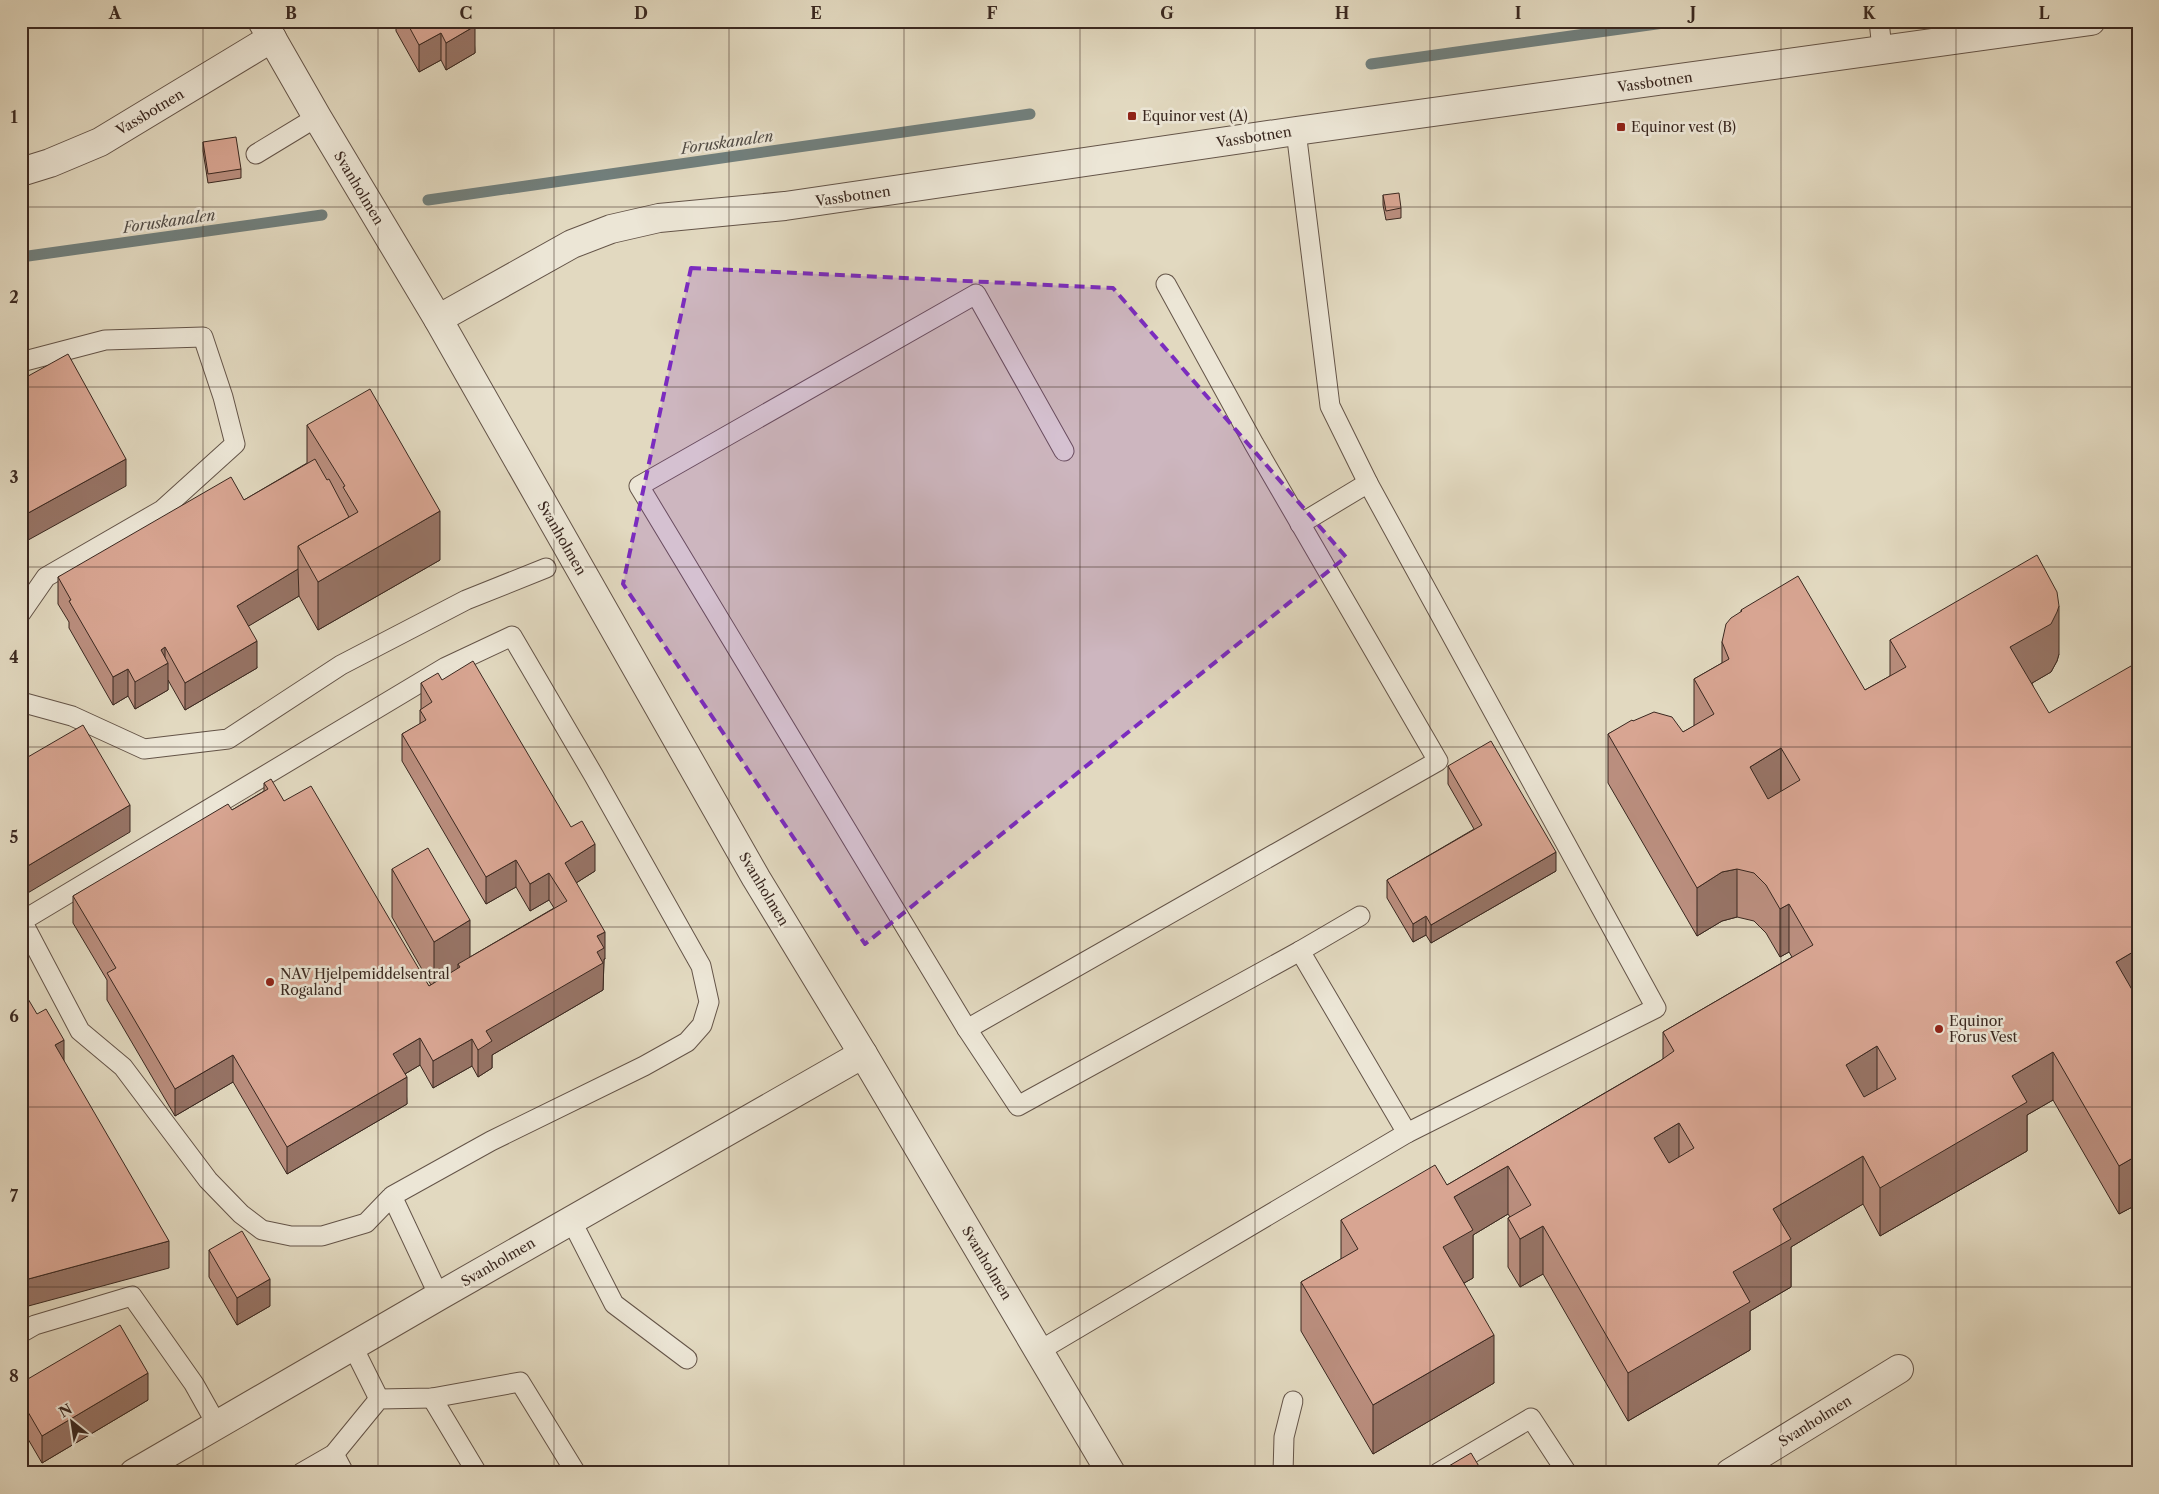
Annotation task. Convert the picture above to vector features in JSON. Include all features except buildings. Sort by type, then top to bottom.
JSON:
[{"type":"street","name":"Vassbotnen","points":[[438,319],[572,244],[611,229],[659,218],[785,206],[1296,131],[2091,21]]},
{"type":"street","name":"Vassbotnen","points":[[21,172],[50,163],[100,142],[267,30]]},
{"type":"street","name":"Svanholmen","points":[[267,30],[438,319],[756,878],[863,1054],[1111,1473]]},
{"type":"street","name":"Svanholmen","points":[[134,1473],[571,1220],[863,1054]]},
{"type":"street","name":"Svanholmen","points":[[1730,1473],[1899,1369]]},
{"type":"lane","points":[[1879,21],[1882,49]]},
{"type":"lane","points":[[256,154],[317,117]]},
{"type":"lane","points":[[1039,1351],[1408,1133],[1656,1008],[1368,483],[1330,406],[1296,131]]},
{"type":"lane","points":[[967,1029],[1438,761],[1254,444],[1166,284]]},
{"type":"lane","points":[[1064,451],[976,294],[639,486],[967,1029],[1018,1106],[1360,916]]},
{"type":"lane","points":[[21,362],[105,340],[203,337],[223,397],[235,444],[162,510],[46,577],[21,613]]},
{"type":"lane","points":[[1300,524],[1368,483]]},
{"type":"lane","points":[[21,702],[72,716],[144,749],[228,739],[341,665],[466,600],[546,568]]},
{"type":"lane","points":[[512,636],[594,776],[701,966],[710,1002],[702,1025],[687,1042],[491,1141],[392,1196],[366,1223],[322,1236],[291,1236],[262,1230],[240,1214],[208,1180],[123,1067],[80,1031],[22,921],[446,667],[512,636]]},
{"type":"lane","points":[[1300,951],[1408,1133]]},
{"type":"lane","points":[[392,1196],[439,1296]]},
{"type":"lane","points":[[571,1220],[614,1304],[687,1359]]},
{"type":"lane","points":[[21,1333],[35,1325],[132,1296],[194,1384],[217,1425]]},
{"type":"lane","points":[[353,1347],[380,1399]]},
{"type":"lane","points":[[300,1473],[334,1454],[380,1399],[432,1398],[520,1382],[576,1473]]},
{"type":"lane","points":[[432,1398],[477,1473]]},
{"type":"lane","points":[[1283,1473],[1284,1437],[1293,1401]]},
{"type":"lane","points":[[1438,1473],[1531,1418],[1567,1473]]},
{"type":"lane","points":[[334,1454],[344,1473]]},
{"type":"highlighted area","points":[[691,268],[1113,288],[1346,557],[865,944],[623,584]]},
{"type":"waterway","name":"Foruskanalen","points":[[1371,64],[1678,21]]},
{"type":"waterway","name":"Foruskanalen","points":[[428,200],[1030,114]]},
{"type":"waterway","name":"Foruskanalen","points":[[21,257],[322,215]]},
{"type":"place","name":"Equinor vest (A)","points":[[1132,116]]},
{"type":"place","name":"Equinor vest (B)","points":[[1621,127]]},
{"type":"place","name":"NAV Hjelpemiddelsentral Rogaland","points":[[270,982]]},
{"type":"place","name":"Equinor Forus Vest","points":[[1939,1029]]}]
